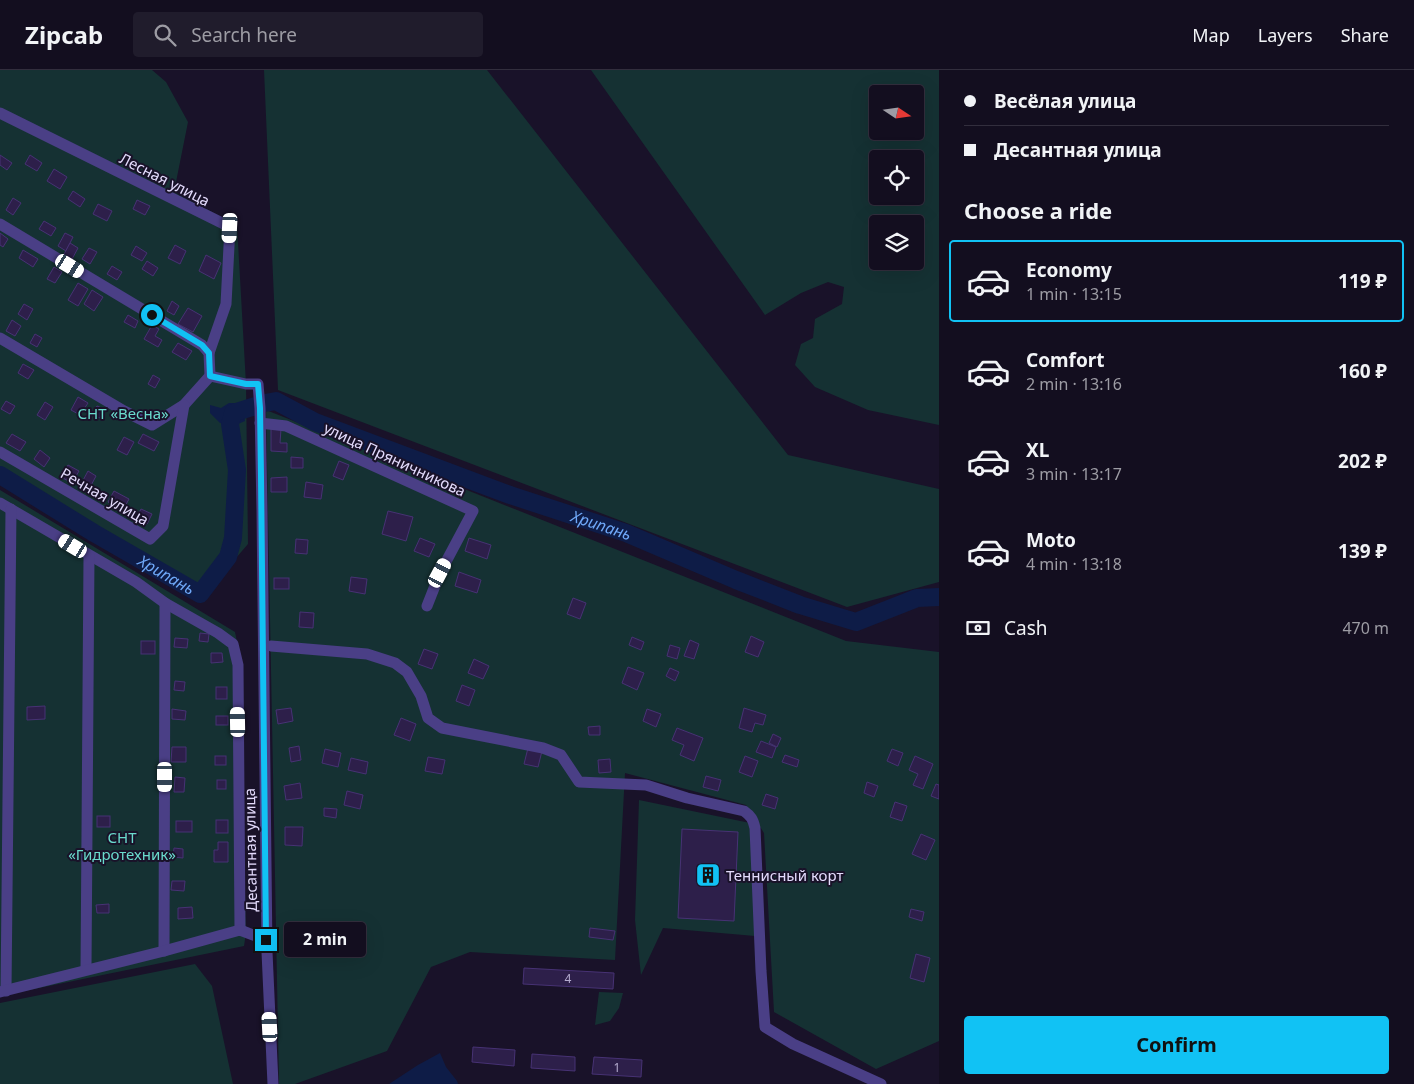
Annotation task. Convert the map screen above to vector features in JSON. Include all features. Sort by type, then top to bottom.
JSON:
[{"type":"street","name":"Лесная улица","points":[[0,113],[230,228],[226,304],[209,353]]},
{"type":"street","points":[[0,224],[202,345],[209,353],[210,376],[184,405],[152,425],[124,411],[0,338]]},
{"type":"street","name":"Десантная улица","points":[[210,376],[246,384],[258,384],[267,646],[266,940],[274,1084]]},
{"type":"street","name":"Речная улица","points":[[0,452],[150,539],[163,526],[184,405]]},
{"type":"street","name":"улица Пряничникова","points":[[260,423],[286,426],[473,511],[440,573],[427,606]]},
{"type":"street","points":[[0,503],[136,582],[165,604],[218,633],[233,644],[238,665],[240,930]]},
{"type":"street","points":[[10,508],[3,991],[240,930],[266,940]]},
{"type":"street","points":[[86,969],[89,556]]},
{"type":"street","points":[[164,951],[165,604]]},
{"type":"street","points":[[267,646],[367,654],[395,663],[407,672],[421,696],[428,718],[442,728],[542,748],[561,754],[579,782],[646,785],[687,798],[744,811],[753,819],[755,828],[765,1027],[793,1044],[882,1084]]},
{"type":"green space","name":"СНТ «Весна»","points":[[0,70],[152,70],[166,82],[188,122],[174,192],[237,225],[246,384],[248,544],[198,602],[0,482]]},
{"type":"green space","points":[[264,70],[487,70],[788,455],[939,489],[939,582],[847,607],[278,390]]},
{"type":"green space","points":[[591,70],[939,70],[939,425],[868,410],[815,387],[795,365],[801,344],[813,338],[815,319],[842,304],[844,287],[828,282],[801,293],[765,315]]},
{"type":"green space","points":[[266,410],[846,641],[939,652],[939,1041],[876,1069],[774,1012],[764,833],[746,805],[625,773],[615,960],[470,952],[431,967],[387,1051],[295,1084],[279,1084]]},
{"type":"green space","name":"СНТ «Гидротехник»","points":[[0,490],[235,632],[239,652],[246,933],[244,946],[0,996]]},
{"type":"green space","points":[[639,800],[750,823],[755,936],[663,928],[641,975],[635,920]]},
{"type":"green space","points":[[195,964],[212,986],[233,1084],[0,1084],[0,1003]]},
{"type":"green space","points":[[599,992],[623,993],[619,1008],[610,1021],[595,1025]]},
{"type":"water","points":[[229,403],[237,403],[244,409],[245,421],[238,424],[220,423],[210,413],[210,405],[221,408]]},
{"type":"water","points":[[440,1053],[446,1067],[458,1084],[389,1084],[418,1065]]},
{"type":"building","points":[[0,155],[12,163],[7,170],[0,165]]},
{"type":"building","points":[[30,155],[42,163],[37,171],[25,164]]},
{"type":"building","points":[[54,169],[67,177],[60,189],[47,181]]},
{"type":"building","points":[[73,191],[85,199],[80,207],[68,199]]},
{"type":"building","points":[[13,198],[21,203],[13,215],[6,210]]},
{"type":"building","points":[[137,200],[150,206],[145,215],[133,209]]},
{"type":"building","points":[[98,204],[112,211],[107,221],[93,214]]},
{"type":"building","points":[[44,221],[56,228],[51,236],[39,229]]},
{"type":"building","points":[[0,233],[8,239],[3,247],[0,245]]},
{"type":"building","points":[[65,233],[73,237],[66,251],[58,246]]},
{"type":"building","points":[[70,243],[78,248],[71,261],[63,256]]},
{"type":"building","points":[[175,245],[186,251],[180,264],[168,258]]},
{"type":"building","points":[[136,246],[147,253],[142,261],[131,255]]},
{"type":"building","points":[[89,248],[97,252],[90,264],[82,259]]},
{"type":"building","points":[[23,250],[38,259],[33,267],[19,258]]},
{"type":"building","points":[[206,255],[221,263],[214,279],[199,271]]},
{"type":"building","points":[[147,261],[158,268],[153,276],[142,269]]},
{"type":"building","points":[[112,266],[122,272],[117,280],[107,274]]},
{"type":"building","points":[[54,267],[62,272],[55,283],[47,279]]},
{"type":"building","points":[[78,283],[88,289],[78,306],[68,300]]},
{"type":"building","points":[[92,290],[103,297],[94,311],[84,304]]},
{"type":"building","points":[[172,301],[179,306],[174,315],[167,311]]},
{"type":"building","points":[[24,304],[33,309],[27,320],[18,314]]},
{"type":"building","points":[[188,308],[202,316],[193,332],[178,324]]},
{"type":"building","points":[[128,315],[138,321],[135,328],[124,322]]},
{"type":"building","points":[[12,320],[21,326],[15,336],[6,331]]},
{"type":"building","points":[[152,325],[159,329],[155,336],[162,340],[158,347],[144,339]]},
{"type":"building","points":[[35,334],[42,338],[37,347],[30,343]]},
{"type":"building","points":[[178,343],[192,351],[186,360],[172,352]]},
{"type":"building","points":[[23,364],[34,370],[28,379],[18,373]]},
{"type":"building","points":[[153,375],[160,379],[155,388],[148,384]]},
{"type":"building","points":[[78,397],[88,403],[80,415],[71,410]]},
{"type":"building","points":[[6,401],[15,406],[10,414],[1,409]]},
{"type":"building","points":[[45,402],[53,407],[45,420],[37,415]]},
{"type":"building","points":[[97,406],[104,409],[100,418],[92,415]]},
{"type":"building","points":[[271,429],[281,429],[280,443],[287,443],[287,452],[271,451]]},
{"type":"building","points":[[12,434],[26,442],[20,451],[6,443]]},
{"type":"building","points":[[143,434],[159,442],[154,451],[138,443]]},
{"type":"building","points":[[124,437],[134,442],[127,455],[117,450]]},
{"type":"building","points":[[40,450],[50,458],[44,467],[34,459]]},
{"type":"building","points":[[291,457],[303,458],[303,468],[291,468]]},
{"type":"building","points":[[339,461],[349,465],[343,480],[333,476]]},
{"type":"building","points":[[68,465],[79,471],[72,483],[61,477]]},
{"type":"building","points":[[88,471],[96,476],[88,491],[80,486]]},
{"type":"building","points":[[287,477],[287,492],[271,492],[271,478]]},
{"type":"building","points":[[306,482],[323,485],[321,499],[304,497]]},
{"type":"building","points":[[114,491],[129,499],[123,510],[108,502]]},
{"type":"building","points":[[141,509],[152,514],[147,524],[136,518]]},
{"type":"building","points":[[388,511],[413,517],[406,541],[382,534]]},
{"type":"building","points":[[420,538],[435,544],[429,557],[414,551]]},
{"type":"building","points":[[469,538],[491,545],[487,559],[465,551]]},
{"type":"building","points":[[296,539],[308,540],[307,554],[295,553]]},
{"type":"building","points":[[459,572],[481,580],[477,593],[455,586]]},
{"type":"building","points":[[351,577],[367,579],[365,594],[349,591]]},
{"type":"building","points":[[274,578],[289,578],[289,589],[274,589]]},
{"type":"building","points":[[573,598],[586,603],[580,619],[567,614]]},
{"type":"building","points":[[300,612],[314,613],[313,628],[299,627]]},
{"type":"building","points":[[200,633],[209,634],[208,642],[199,641]]},
{"type":"building","points":[[751,636],[764,642],[758,657],[745,652]]},
{"type":"building","points":[[632,637],[644,642],[641,650],[629,645]]},
{"type":"building","points":[[175,638],[188,639],[187,648],[174,647]]},
{"type":"building","points":[[690,640],[699,644],[694,659],[684,656]]},
{"type":"building","points":[[141,641],[155,641],[155,654],[141,654]]},
{"type":"building","points":[[670,645],[680,648],[677,659],[667,656]]},
{"type":"building","points":[[424,649],[438,654],[432,669],[418,664]]},
{"type":"building","points":[[211,653],[222,653],[223,662],[211,663]]},
{"type":"building","points":[[474,659],[489,666],[483,679],[468,673]]},
{"type":"building","points":[[628,667],[644,673],[637,690],[622,683]]},
{"type":"building","points":[[670,668],[679,672],[675,681],[666,676]]},
{"type":"building","points":[[175,681],[185,682],[184,691],[174,690]]},
{"type":"building","points":[[462,685],[475,690],[469,706],[456,701]]},
{"type":"building","points":[[216,687],[227,687],[227,699],[216,699]]},
{"type":"building","points":[[45,706],[45,719],[27,720],[27,707]]},
{"type":"building","points":[[291,708],[293,721],[278,724],[276,710]]},
{"type":"building","points":[[744,708],[766,715],[763,725],[755,723],[752,732],[739,728]]},
{"type":"building","points":[[172,709],[186,711],[185,720],[172,719]]},
{"type":"building","points":[[647,709],[661,714],[656,727],[643,721]]},
{"type":"building","points":[[216,716],[228,716],[228,725],[216,725]]},
{"type":"building","points":[[401,718],[416,724],[410,741],[394,735]]},
{"type":"building","points":[[600,726],[600,735],[589,735],[588,727]]},
{"type":"building","points":[[677,728],[703,738],[694,761],[680,755],[684,745],[672,740]]},
{"type":"building","points":[[773,734],[781,738],[777,747],[769,743]]},
{"type":"building","points":[[761,741],[776,747],[772,758],[756,752]]},
{"type":"building","points":[[299,746],[301,760],[291,762],[289,748]]},
{"type":"building","points":[[172,747],[186,747],[186,762],[171,762]]},
{"type":"building","points":[[528,748],[542,751],[538,767],[524,764]]},
{"type":"building","points":[[325,749],[341,753],[338,767],[322,763]]},
{"type":"building","points":[[892,749],[903,753],[898,766],[887,761]]},
{"type":"building","points":[[785,755],[799,760],[797,767],[782,762]]},
{"type":"building","points":[[215,756],[226,756],[226,765],[215,765]]},
{"type":"building","points":[[745,756],[758,761],[752,777],[739,772]]},
{"type":"building","points":[[915,756],[933,764],[923,789],[913,785],[918,774],[909,770]]},
{"type":"building","points":[[428,757],[445,760],[442,774],[425,771]]},
{"type":"building","points":[[351,758],[368,762],[366,774],[348,770]]},
{"type":"building","points":[[610,759],[611,772],[599,773],[598,760]]},
{"type":"building","points":[[706,776],[721,780],[718,791],[703,787]]},
{"type":"building","points":[[175,777],[185,778],[184,792],[174,792]]},
{"type":"building","points":[[217,780],[226,780],[226,789],[217,789]]},
{"type":"building","points":[[867,782],[878,786],[874,797],[864,793]]},
{"type":"building","points":[[300,783],[302,798],[286,800],[284,786]]},
{"type":"building","points":[[936,784],[939,785],[939,799],[931,796]]},
{"type":"building","points":[[347,791],[363,795],[360,809],[344,805]]},
{"type":"building","points":[[766,794],[778,798],[775,809],[762,805]]},
{"type":"building","points":[[895,802],[907,806],[902,821],[890,817]]},
{"type":"building","points":[[324,808],[337,809],[336,818],[324,816]]},
{"type":"building","points":[[97,816],[110,816],[110,827],[97,827]]},
{"type":"building","points":[[216,820],[228,820],[228,833],[216,833]]},
{"type":"building","points":[[176,821],[192,821],[192,832],[176,832]]},
{"type":"building","points":[[285,827],[303,827],[302,846],[285,845]]},
{"type":"building","name":"Теннисный корт","points":[[682,829],[738,832],[734,921],[678,918]]},
{"type":"building","points":[[921,834],[935,840],[926,860],[912,854]]},
{"type":"building","points":[[218,842],[228,842],[228,862],[214,862],[214,850],[218,850]]},
{"type":"building","points":[[174,848],[183,849],[183,858],[173,857]]},
{"type":"building","points":[[172,881],[185,881],[184,891],[171,890]]},
{"type":"building","points":[[109,904],[109,913],[97,913],[96,905]]},
{"type":"building","points":[[192,907],[193,918],[178,919],[178,908]]},
{"type":"building","points":[[911,909],[924,912],[922,921],[909,917]]},
{"type":"building","points":[[590,928],[615,931],[613,940],[589,937]]},
{"type":"building","points":[[916,954],[930,958],[924,982],[910,978]]},
{"type":"building","points":[[524,968],[614,973],[613,989],[523,984]]},
{"type":"building","points":[[473,1047],[515,1050],[514,1066],[472,1062]]},
{"type":"building","points":[[532,1054],[575,1057],[575,1071],[531,1068]]},
{"type":"building","points":[[594,1057],[642,1060],[641,1077],[592,1074]]},
{"type":"waterway","name":"Хрипань","points":[[265,403],[276,401],[315,422],[510,495],[626,533],[800,605],[856,622],[917,598],[939,597]]},
{"type":"waterway","name":"Хрипань","points":[[0,475],[94,533],[200,594],[228,557],[233,538],[237,470],[230,424],[233,413],[255,406]]},
{"type":"place","name":"Теннисный корт","points":[[708,875]]},
{"type":"route","points":[[152,315],[202,345],[209,353],[210,376],[246,384],[258,384],[261,476],[266,940]]}]
